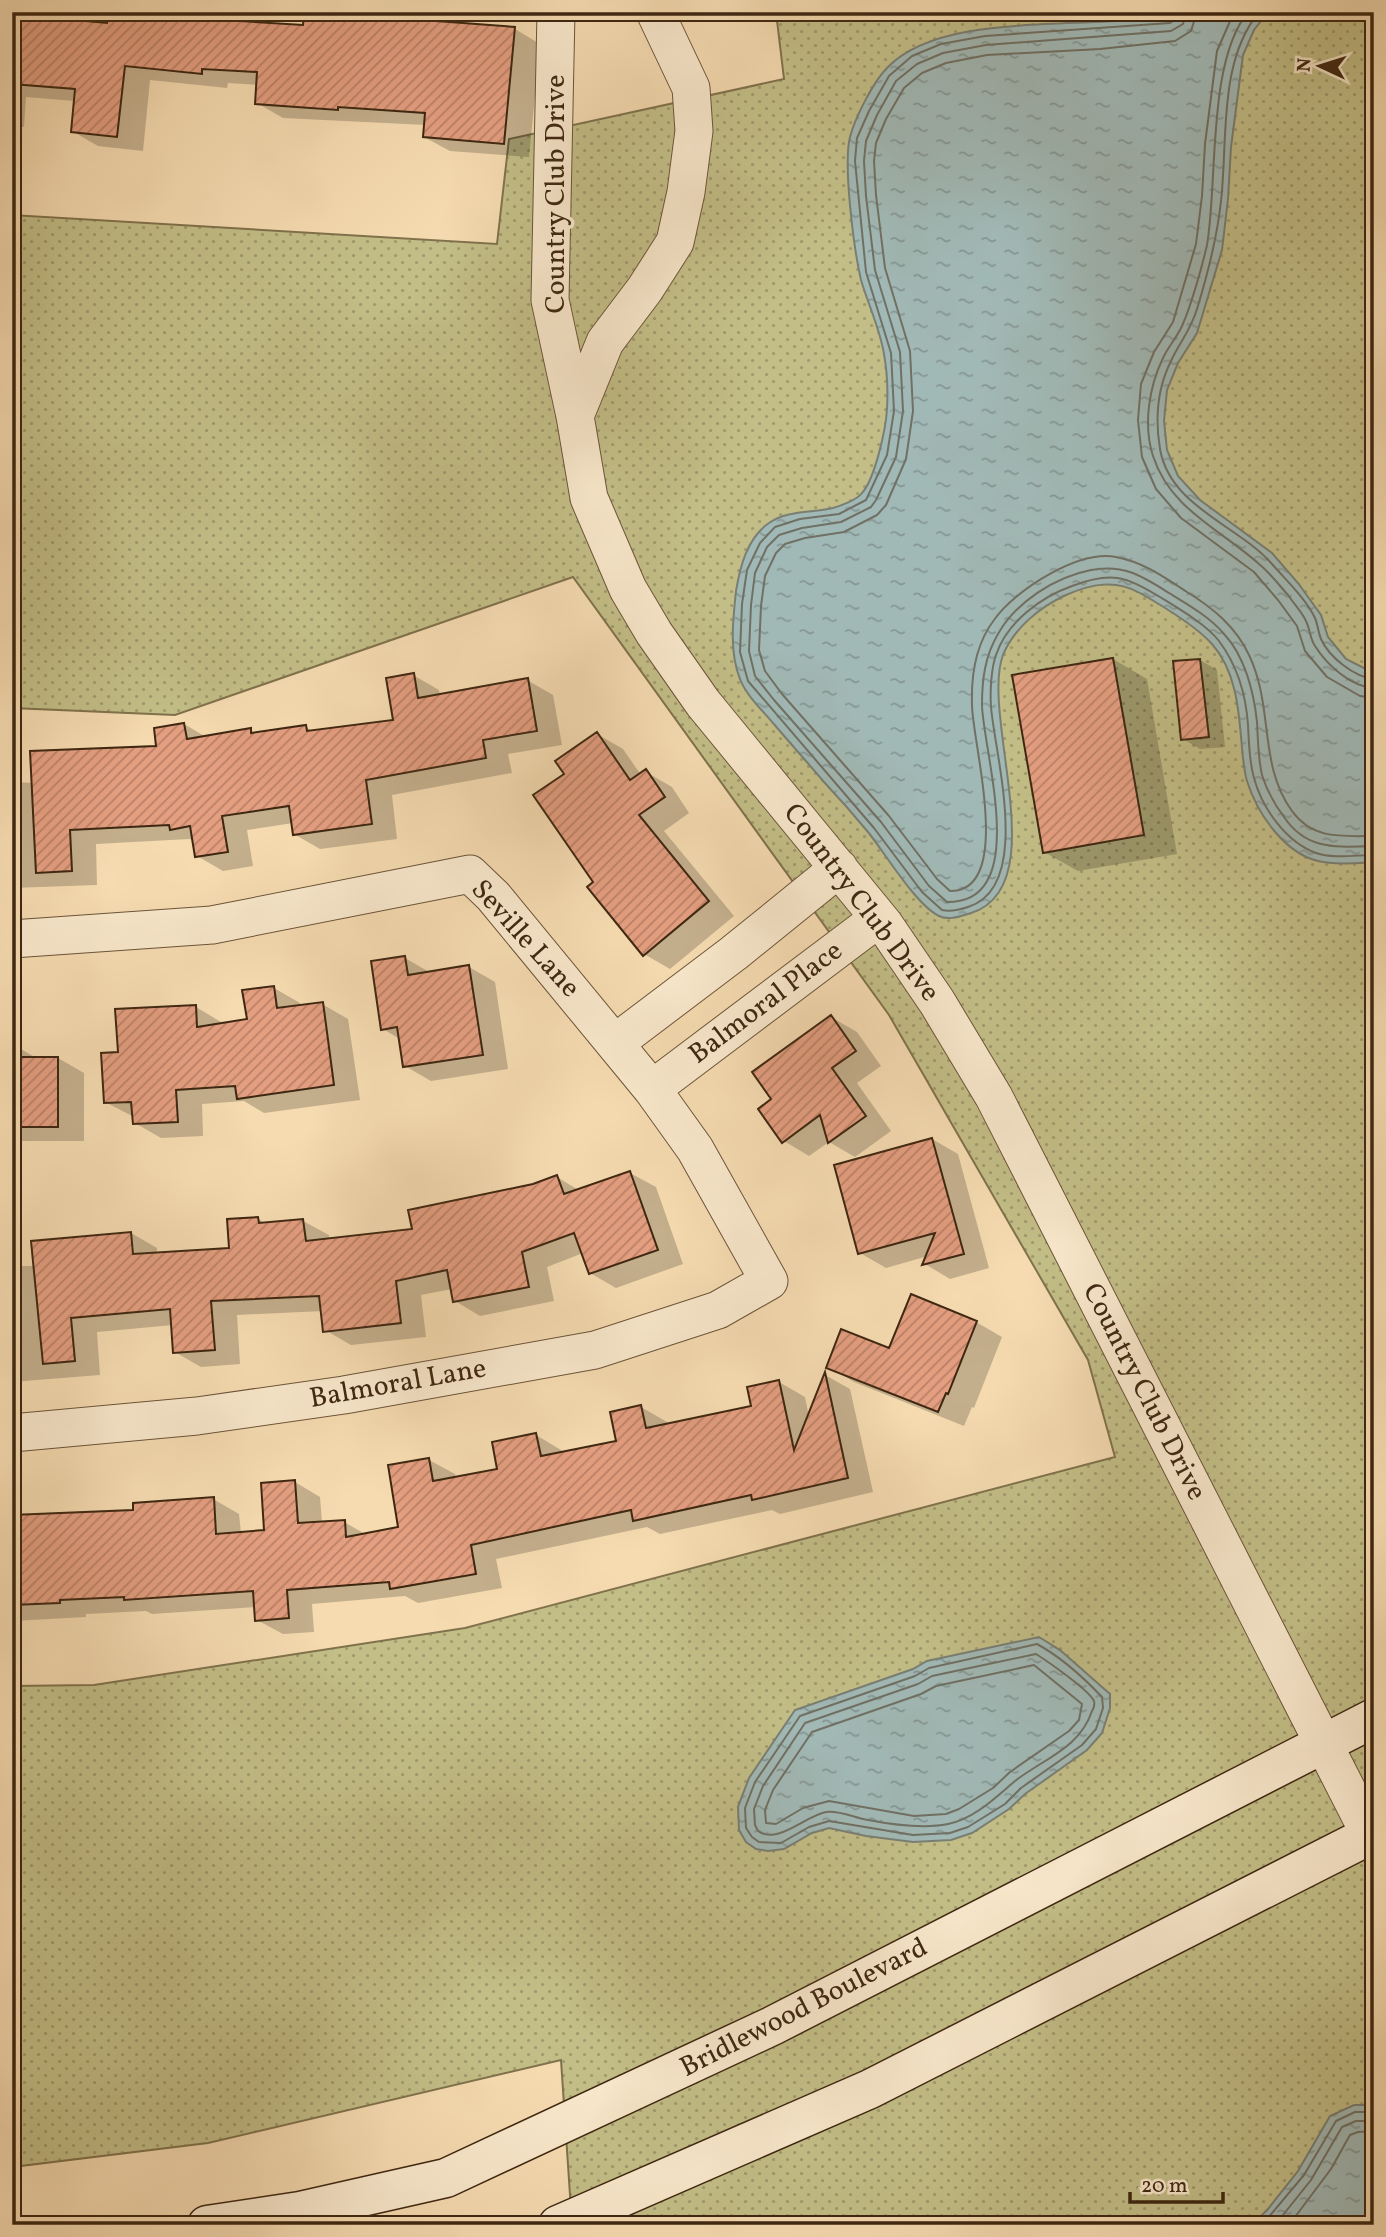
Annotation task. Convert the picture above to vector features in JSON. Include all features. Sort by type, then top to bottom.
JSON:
[{"type":"main road","name":"Bridlewood Boulevard","points":[[207,2225],[302,2218],[446,2178],[772,2026],[1374,1718]]},
{"type":"main road","points":[[558,2225],[870,2090],[1372,1834]]},
{"type":"street","name":"Country Club Drive","points":[[556,12],[550,300],[575,416],[589,498],[628,589],[654,633],[703,703],[879,918],[937,1002],[994,1097],[1321,1743],[1372,1834]]},
{"type":"street","points":[[575,416],[605,342],[645,289],[675,242],[687,192],[694,131],[691,88],[655,12]]},
{"type":"street","points":[[615,1043],[734,953],[839,868]]},
{"type":"street","name":"Seville Lane","points":[[12,939],[212,925],[470,874],[493,897],[652,1089],[695,1149],[769,1281]]},
{"type":"street","name":"Balmoral Place","points":[[652,1089],[879,918]]},
{"type":"street","name":"Balmoral Lane","points":[[12,1433],[197,1416],[317,1399],[595,1350],[718,1310],[769,1281]]},
{"type":"shaded area","points":[[776,12],[1374,12],[1374,2225],[572,2225],[561,2060],[208,2143],[12,2167],[12,1686],[94,1685],[465,1628],[1115,1457],[1088,1360],[889,1015],[573,577],[175,715],[12,708],[12,215],[497,244],[509,139],[784,79]]},
{"type":"water","points":[[1186,12],[1268,12],[1254,30],[1243,55],[1222,250],[1197,333],[1178,363],[1167,390],[1164,421],[1167,450],[1178,476],[1200,500],[1272,553],[1298,583],[1321,615],[1328,637],[1346,659],[1374,673],[1374,862],[1318,861],[1306,857],[1283,841],[1265,818],[1247,781],[1232,680],[1212,644],[1178,616],[1140,593],[1121,586],[1094,586],[1066,595],[1029,619],[1014,636],[1003,655],[998,683],[1010,797],[1012,836],[1008,870],[996,897],[971,913],[955,918],[939,916],[911,890],[863,826],[755,702],[743,685],[734,658],[736,591],[742,563],[755,537],[761,529],[776,519],[833,508],[860,496],[871,477],[882,440],[887,409],[886,367],[880,335],[861,280],[855,249],[848,167],[850,137],[865,101],[887,68],[913,49],[947,36],[986,29],[1152,18]]},
{"type":"water","points":[[1039,1637],[1060,1650],[1110,1694],[1110,1708],[1102,1733],[1087,1750],[1025,1794],[1009,1809],[972,1833],[951,1840],[913,1842],[829,1828],[812,1833],[784,1849],[756,1849],[746,1842],[739,1830],[738,1807],[749,1778],[795,1710],[913,1669],[927,1661]]},
{"type":"water","points":[[1354,2105],[1374,2105],[1374,2225],[1252,2225],[1298,2171],[1330,2116]]},
{"type":"building","points":[[12,12],[52,12],[52,18],[107,23],[108,12],[209,12],[208,19],[303,25],[304,12],[344,12],[343,14],[515,27],[504,144],[423,137],[425,113],[255,104],[257,72],[202,69],[202,74],[125,66],[117,137],[71,132],[75,89],[12,84]]},
{"type":"building","points":[[1113,658],[1144,835],[1043,853],[1012,675]]},
{"type":"building","points":[[1200,659],[1209,737],[1181,740],[1173,661]]},
{"type":"building","points":[[414,673],[418,698],[528,678],[537,731],[483,740],[486,758],[366,780],[372,824],[293,835],[289,806],[222,816],[228,852],[195,857],[190,826],[170,830],[169,825],[70,830],[72,871],[36,873],[30,751],[156,746],[154,728],[184,723],[187,739],[251,728],[251,733],[306,725],[307,731],[393,720],[386,678]]},
{"type":"building","points":[[597,732],[630,780],[646,769],[665,797],[639,815],[709,901],[643,956],[587,887],[593,882],[533,795],[564,774],[555,761]]},
{"type":"building","points":[[405,956],[408,975],[469,965],[483,1055],[403,1067],[397,1027],[381,1030],[371,961]]},
{"type":"building","points":[[274,986],[277,1008],[323,1002],[334,1085],[237,1099],[235,1086],[176,1090],[178,1122],[133,1124],[131,1102],[104,1103],[101,1053],[118,1052],[115,1009],[196,1005],[197,1027],[247,1019],[242,990]]},
{"type":"building","points":[[831,1015],[856,1051],[832,1068],[866,1116],[828,1143],[820,1115],[782,1143],[758,1109],[771,1099],[752,1072]]},
{"type":"building","points":[[12,1057],[58,1057],[58,1127],[12,1127]]},
{"type":"building","points":[[932,1138],[964,1254],[922,1265],[935,1233],[858,1254],[834,1165]]},
{"type":"building","points":[[630,1171],[658,1250],[589,1274],[574,1233],[522,1252],[529,1287],[453,1302],[447,1270],[396,1281],[401,1323],[323,1332],[319,1296],[211,1301],[215,1350],[173,1353],[170,1309],[71,1318],[75,1361],[43,1364],[31,1241],[131,1232],[133,1254],[229,1248],[227,1219],[258,1217],[259,1223],[303,1219],[306,1241],[412,1229],[408,1210],[533,1184],[557,1175],[564,1194]]},
{"type":"building","points":[[911,1294],[977,1321],[948,1394],[946,1393],[938,1412],[826,1368],[841,1329],[889,1348]]},
{"type":"building","points":[[825,1372],[848,1478],[752,1500],[751,1495],[633,1521],[631,1510],[471,1545],[476,1574],[390,1589],[389,1582],[287,1590],[289,1618],[255,1621],[253,1591],[124,1600],[124,1597],[60,1600],[60,1603],[12,1605],[12,1515],[133,1510],[133,1503],[214,1497],[216,1534],[264,1530],[261,1483],[295,1480],[298,1523],[345,1520],[346,1537],[398,1527],[388,1465],[429,1458],[433,1481],[497,1469],[492,1442],[536,1433],[541,1456],[616,1441],[610,1412],[641,1405],[646,1428],[751,1406],[747,1387],[779,1380],[794,1450]]}]
